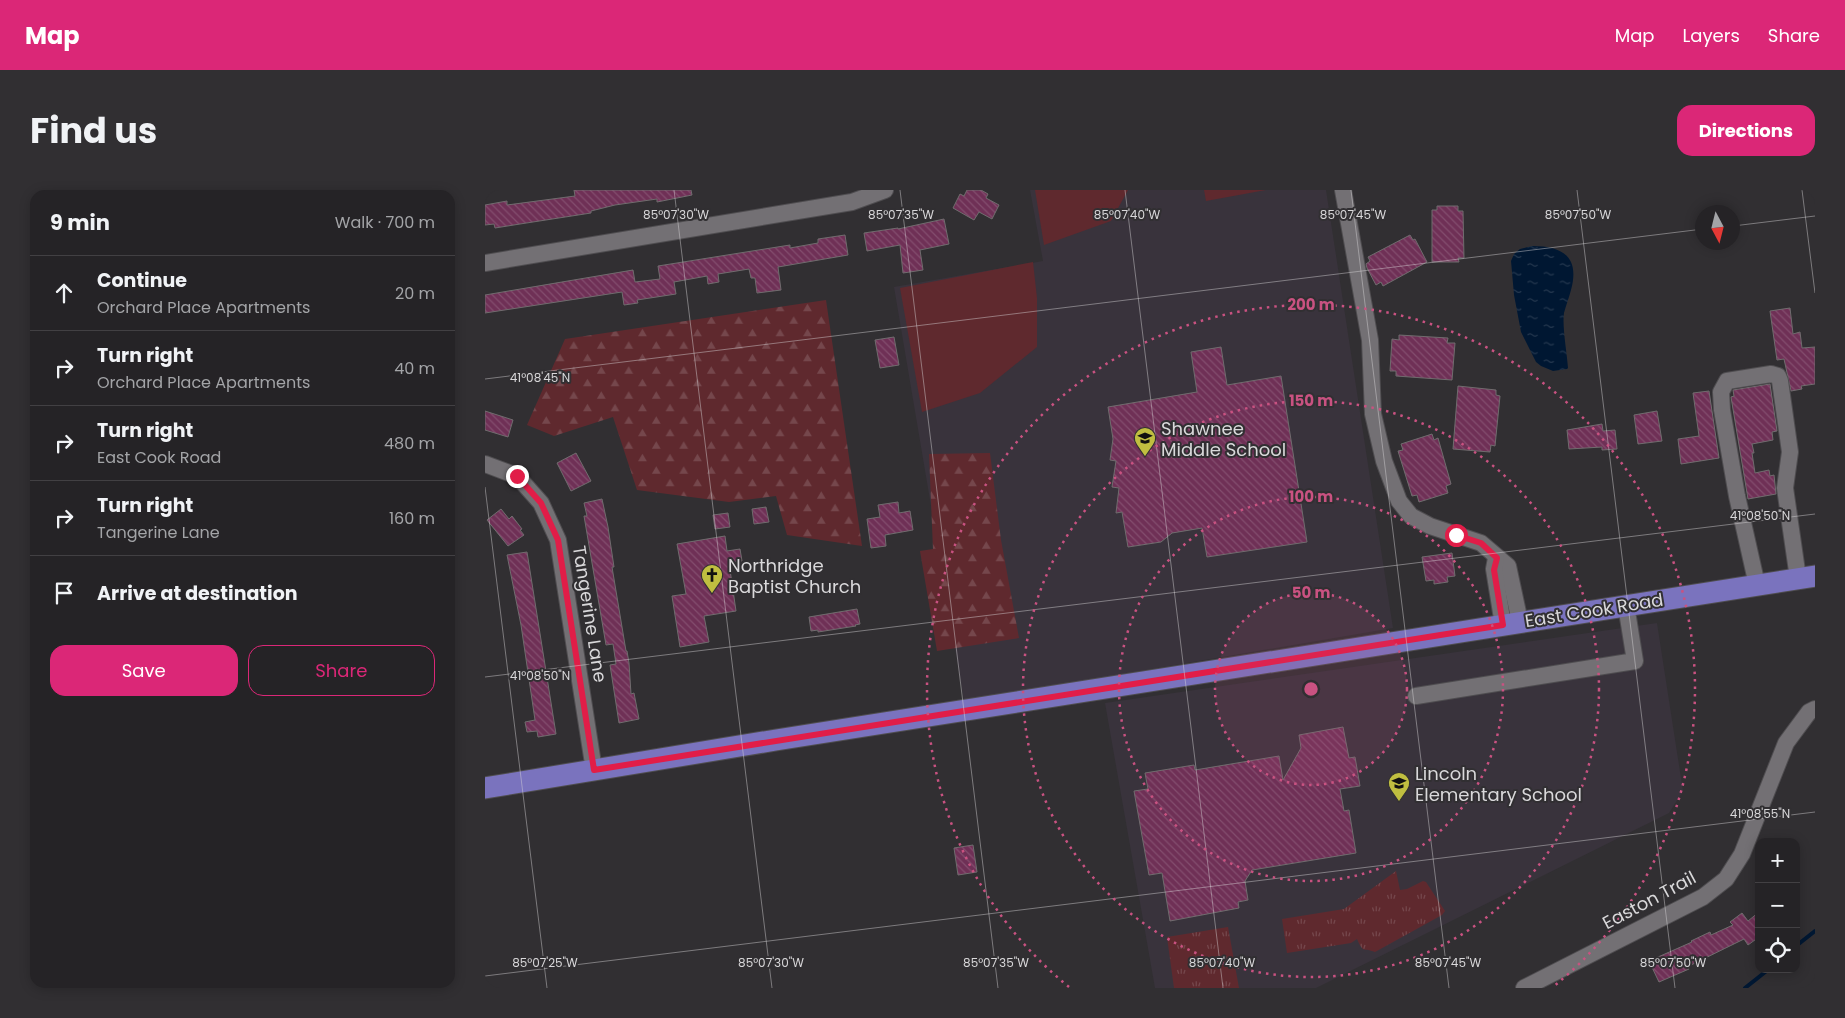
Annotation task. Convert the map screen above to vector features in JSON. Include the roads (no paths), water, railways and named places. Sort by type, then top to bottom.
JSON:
[{"type":"main road","name":"East Cook Road","points":[[485,788],[1807,577]]},
{"type":"street","points":[[485,263],[852,202],[885,190]]},
{"type":"street","points":[[1343,190],[1370,340],[1373,414],[1384,461],[1399,501],[1411,516],[1430,526],[1481,543],[1508,566],[1511,624]]},
{"type":"street","points":[[1757,585],[1737,496],[1722,410],[1721,392],[1727,381],[1771,374],[1778,376],[1781,381],[1790,452],[1785,488],[1807,577]]},
{"type":"street","name":"Tangerine Lane","points":[[485,464],[517,476],[541,503],[558,540],[594,770]]},
{"type":"street","points":[[1416,696],[1635,661],[1626,605]]},
{"type":"street","name":"Easton Trail","points":[[1524,988],[1703,897],[1726,879],[1742,854],[1786,743],[1809,712],[1815,709]]},
{"type":"water","points":[[1532,246],[1552,248],[1560,251],[1567,256],[1573,269],[1571,290],[1564,313],[1567,369],[1553,371],[1536,362],[1521,332],[1514,295],[1511,261],[1514,254],[1520,249]]},
{"type":"waterway","points":[[1800,943],[1815,931]]},
{"type":"waterway","points":[[1745,988],[1764,973]]},
{"type":"place","name":"Shawnee Middle School","points":[[1145,457]]},
{"type":"place","name":"Northridge Baptist Church","points":[[712,594]]},
{"type":"place","name":"Lincoln Elementary School","points":[[1399,802]]}]
